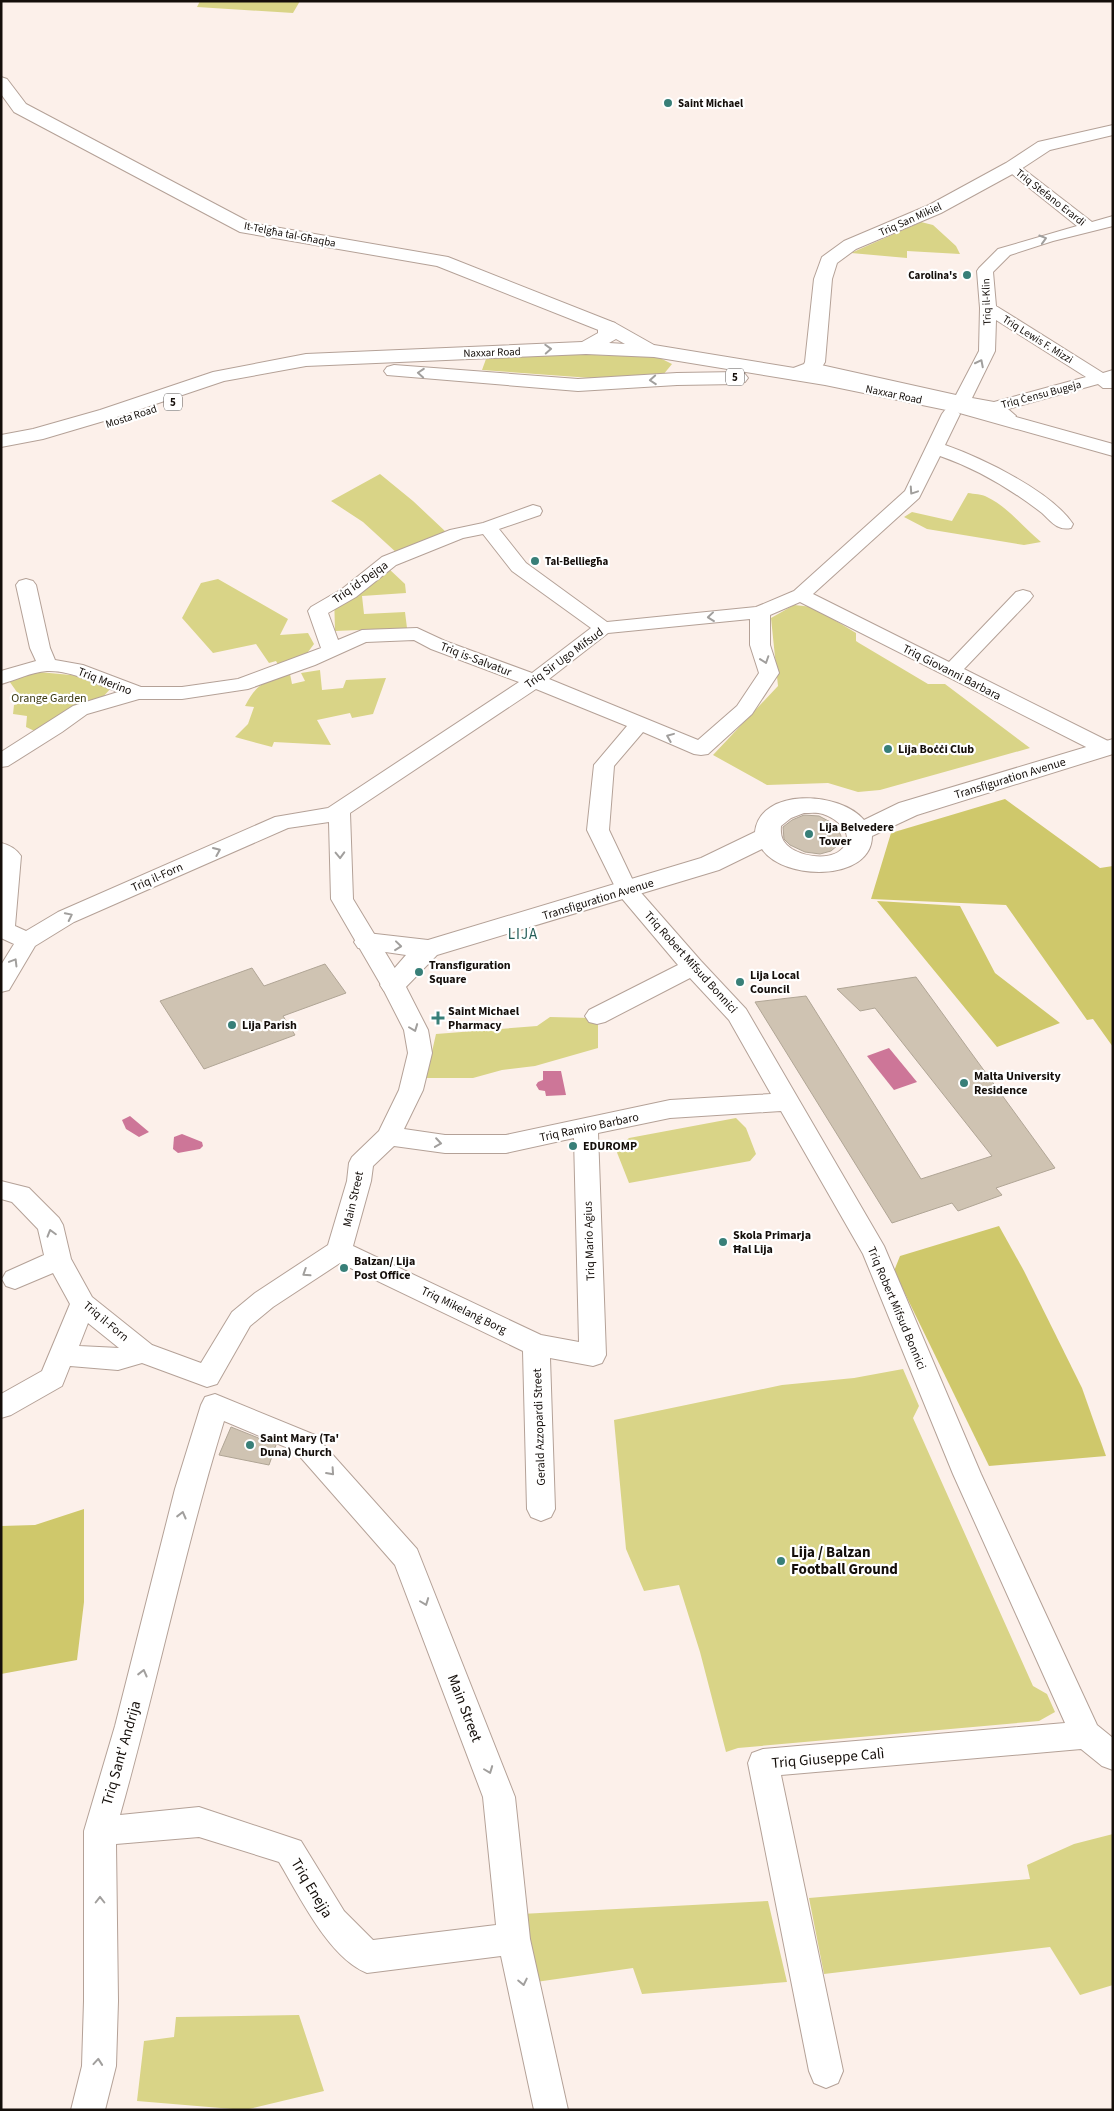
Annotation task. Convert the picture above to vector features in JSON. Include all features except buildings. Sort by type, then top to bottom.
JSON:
[{"type":"main road","name":"It-Telgħa tal-Għaqba","points":[[1,82],[20,108],[246,228],[441,261],[608,327],[663,352]]},
{"type":"main road","name":"Triq San Mikiel","points":[[820,371],[823,279],[829,261],[850,245],[926,215],[1012,167],[1044,146],[1113,130]]},
{"type":"main road","name":"Triq San Mikiel","points":[[1085,136],[1113,136]]},
{"type":"main road","points":[[586,348],[608,336],[608,327]]},
{"type":"main road","name":"Naxxar Road","points":[[345,363],[468,353],[586,348],[663,352],[795,374],[820,371],[1016,422],[1113,450]]},
{"type":"main road","points":[[663,352],[688,362],[688,375],[677,379]]},
{"type":"main road","points":[[468,353],[460,358],[457,364],[458,369],[474,377]]},
{"type":"main road","name":"Mosta Road","points":[[1,440],[36,435],[107,414],[220,376],[306,360],[345,363]]},
{"type":"main road","name":"Naxxar Road","points":[[345,363],[474,377],[578,385],[733,377],[863,397],[957,407],[1113,458]]},
{"type":"main road","name":"Mosta Road","points":[[1,450],[58,439],[213,390],[276,375],[345,363]]},
{"type":"main road","name":"Transfiguration Avenue","points":[[710,864],[784,856],[798,862],[813,864],[832,863],[853,852],[859,842],[852,823],[908,809],[1109,747]]},
{"type":"main road","points":[[784,856],[774,849],[767,836],[767,830],[770,821],[778,814],[790,808],[818,806],[852,823]]},
{"type":"main road","name":"Transfiguration Avenue","points":[[428,949],[710,864],[767,836]]},
{"type":"main road","points":[[368,942],[428,949]]},
{"type":"main road","points":[[393,985],[428,949]]},
{"type":"street","name":"Triq Stefano Erardi","points":[[1012,167],[1104,226]]},
{"type":"street","name":"Triq il-Klin","points":[[957,407],[987,351],[988,308],[985,271],[1004,252],[1047,238],[1104,226]]},
{"type":"street","name":"Triq Lewis F. Mizzi","points":[[988,308],[1109,380]]},
{"type":"street","name":"Triq Ċensu Bugeja","points":[[994,406],[1109,380]]},
{"type":"street","name":"Triq Ċensu Bugeja","points":[[994,406],[1016,422]]},
{"type":"street","name":"Naxxar Road","points":[[957,407],[994,406]]},
{"type":"street","name":"Triq Sir Ugo Mifsud","points":[[339,810],[534,681],[603,628],[760,612],[801,595],[848,550],[913,494],[957,407]]},
{"type":"street","points":[[935,448],[968,459],[1010,480],[1056,515],[1064,524]]},
{"type":"street","name":"Triq id-Dejqa","points":[[331,649],[318,611],[349,592],[389,561],[457,534],[488,527],[533,511]]},
{"type":"street","points":[[488,527],[519,567],[603,628]]},
{"type":"street","points":[[26,585],[40,648],[47,664]]},
{"type":"street","name":"Triq Giovanni Barbara","points":[[801,595],[949,671],[1109,747]]},
{"type":"street","points":[[949,671],[959,664],[1023,596]]},
{"type":"street","name":"Triq is-Salvatur","points":[[331,649],[362,636],[417,634],[438,645],[534,681],[701,749],[745,710],[769,673],[760,645],[760,612]]},
{"type":"street","name":"Triq Merino","points":[[1,678],[18,671],[47,664],[76,669],[138,693],[182,693],[241,685],[308,661],[331,649]]},
{"type":"street","points":[[1,761],[55,728],[80,710],[138,693]]},
{"type":"street","name":"Triq Robert Mifsud Bonnici","points":[[639,724],[604,765],[598,830],[627,890],[693,967],[738,1015],[875,1253],[967,1474],[1086,1734],[1113,1756]]},
{"type":"street","points":[[339,810],[342,899],[393,985]]},
{"type":"street","name":"Triq il-Forn","points":[[1,984],[27,941],[66,917],[283,822],[334,814],[339,810]]},
{"type":"street","points":[[1,850],[10,856],[3,930],[27,941]]},
{"type":"street","points":[[597,1016],[693,967]]},
{"type":"street","name":"Main Street","points":[[340,1251],[359,1181],[361,1163],[390,1136],[411,1090],[420,1053],[416,1030],[393,985]]},
{"type":"street","name":"Triq Ramiro Barbaro","points":[[390,1136],[445,1144],[506,1144],[670,1109],[788,1102]]},
{"type":"street","name":"Triq Mario Agius","points":[[586,1128],[593,1355]]},
{"type":"street","name":"Triq il-Forn","points":[[1,1190],[20,1195],[50,1226],[58,1260],[83,1304],[144,1352],[207,1376]]},
{"type":"street","points":[[215,1405],[207,1376],[241,1320],[264,1300],[340,1251]]},
{"type":"street","name":"Triq Mikelanġ Borg","points":[[340,1251],[536,1345],[593,1355]]},
{"type":"street","points":[[15,1279],[58,1260]]},
{"type":"street","points":[[1,1408],[52,1378],[83,1304]]},
{"type":"street","name":"Gerald Azzopardi Street","points":[[536,1345],[541,1509]]},
{"type":"street","points":[[61,1356],[118,1359],[144,1352]]},
{"type":"street","name":"Main Street","points":[[215,1405],[305,1443],[408,1558],[499,1797],[514,1939],[551,2110]]},
{"type":"street","name":"Triq Sant' Andrija","points":[[88,2110],[99,2066],[101,2001],[100,1831],[130,1726],[189,1489],[215,1405]]},
{"type":"street","name":"Triq Giuseppe Calì","points":[[826,2072],[763,1763],[1086,1734]]},
{"type":"street","name":"Triq Enejja","points":[[100,1831],[199,1822],[290,1851],[333,1922],[366,1957],[514,1939]]},
{"type":"green space","points":[[200,1],[300,1],[293,13],[197,7]]},
{"type":"green space","points":[[921,222],[933,225],[956,246],[960,254],[907,251],[907,258],[851,253]]},
{"type":"green space","points":[[563,354],[658,357],[672,364],[663,375],[591,378],[482,370],[486,359]]},
{"type":"green space","points":[[380,474],[413,501],[446,532],[398,554],[363,522],[331,501]]},
{"type":"green space","points":[[968,493],[983,495],[995,501],[1041,542],[1024,545],[927,529],[904,517],[912,512],[952,521]]},
{"type":"green space","points":[[388,568],[405,584],[406,593],[362,596],[364,614],[405,612],[407,628],[335,631],[334,594],[341,593]]},
{"type":"green space","points":[[218,579],[288,619],[280,635],[308,633],[314,644],[305,656],[280,668],[276,661],[269,663],[256,644],[213,653],[182,618],[201,583]]},
{"type":"green space","points":[[794,605],[813,607],[856,633],[856,641],[928,684],[945,684],[1030,748],[880,790],[858,792],[828,783],[767,785],[713,755],[778,686],[771,618]]},
{"type":"green space","points":[[320,670],[322,690],[343,688],[346,680],[386,678],[373,714],[352,718],[350,713],[317,720],[331,745],[274,742],[272,747],[235,737],[248,724],[254,707],[245,706],[258,687],[268,681],[290,674],[292,684],[305,681],[301,673]]},
{"type":"green space","name":"Orange Garden","points":[[39,672],[81,676],[112,687],[101,699],[39,733],[26,727],[27,716],[13,714],[14,705],[24,702],[7,678]]},
{"type":"green space","points":[[550,1017],[591,1018],[598,1025],[598,1048],[535,1066],[502,1070],[473,1078],[426,1078],[436,1034],[537,1026]]},
{"type":"green space","points":[[736,1118],[746,1128],[756,1154],[750,1161],[629,1183],[616,1150],[629,1138]]},
{"type":"green space","name":"Lija / Balzan Football Ground","points":[[903,1369],[919,1406],[913,1418],[1033,1686],[1047,1694],[1055,1712],[1039,1721],[738,1748],[726,1752],[700,1652],[679,1585],[644,1591],[626,1549],[614,1420],[782,1385],[854,1378]]},
{"type":"green space","points":[[1113,1834],[1113,1985],[1080,1995],[1050,1947],[824,1974],[809,1898],[1030,1879],[1027,1865],[1074,1844]]},
{"type":"green space","points":[[768,1901],[787,1982],[642,1994],[633,1968],[529,1983],[521,1914]]},
{"type":"green space","points":[[299,2015],[324,2091],[245,2110],[137,2101],[144,2041],[174,2037],[176,2017]]},
{"type":"shaded area","points":[[1005,799],[1100,868],[1113,866],[1113,1047],[1093,1019],[1087,1020],[1006,905],[871,899],[891,833]]},
{"type":"shaded area","points":[[877,901],[960,906],[995,973],[1060,1023],[997,1047]]},
{"type":"shaded area","points":[[889,1048],[917,1082],[894,1090],[867,1056]]},
{"type":"shaded area","points":[[543,1071],[561,1071],[566,1095],[546,1096],[545,1091],[539,1090],[536,1085],[543,1080]]},
{"type":"shaded area","points":[[130,1116],[149,1132],[139,1137],[126,1129],[122,1120]]},
{"type":"shaded area","points":[[182,1134],[202,1142],[203,1146],[200,1149],[178,1153],[173,1149],[174,1137]]},
{"type":"shaded area","points":[[999,1226],[1024,1271],[1082,1388],[1106,1456],[989,1466],[894,1271],[900,1256]]},
{"type":"shaded area","points":[[84,1509],[84,1602],[77,1660],[1,1674],[1,1526],[35,1525]]},
{"type":"place","name":"Saint Michael","points":[[668,103]]},
{"type":"place","name":"Carolina's","points":[[967,275]]},
{"type":"place","name":"Tal-Belliegħa","points":[[535,561]]},
{"type":"place","name":"Lija Boċċi Club","points":[[888,749]]},
{"type":"place","name":"Lija Belvedere Tower","points":[[809,834]]},
{"type":"place","name":"Transfiguration Square","points":[[419,972]]},
{"type":"place","name":"Lija Local Council","points":[[740,982]]},
{"type":"place","name":"Saint Michael Pharmacy","points":[[438,1018]]},
{"type":"place","name":"Lija Parish","points":[[232,1025]]},
{"type":"place","name":"Malta University Residence","points":[[964,1083]]},
{"type":"place","name":"EDUROMP","points":[[573,1146]]},
{"type":"place","name":"Skola Primarja Ħal Lija","points":[[723,1242]]},
{"type":"place","name":"Balzan/ Lija Post Office","points":[[344,1268]]},
{"type":"place","name":"Saint Mary (Ta' Duna) Church","points":[[250,1445]]},
{"type":"place","name":"Lija / Balzan Football Ground","points":[[781,1561]]},
{"type":"district","name":"LIJA","points":[[523,934]]}]
